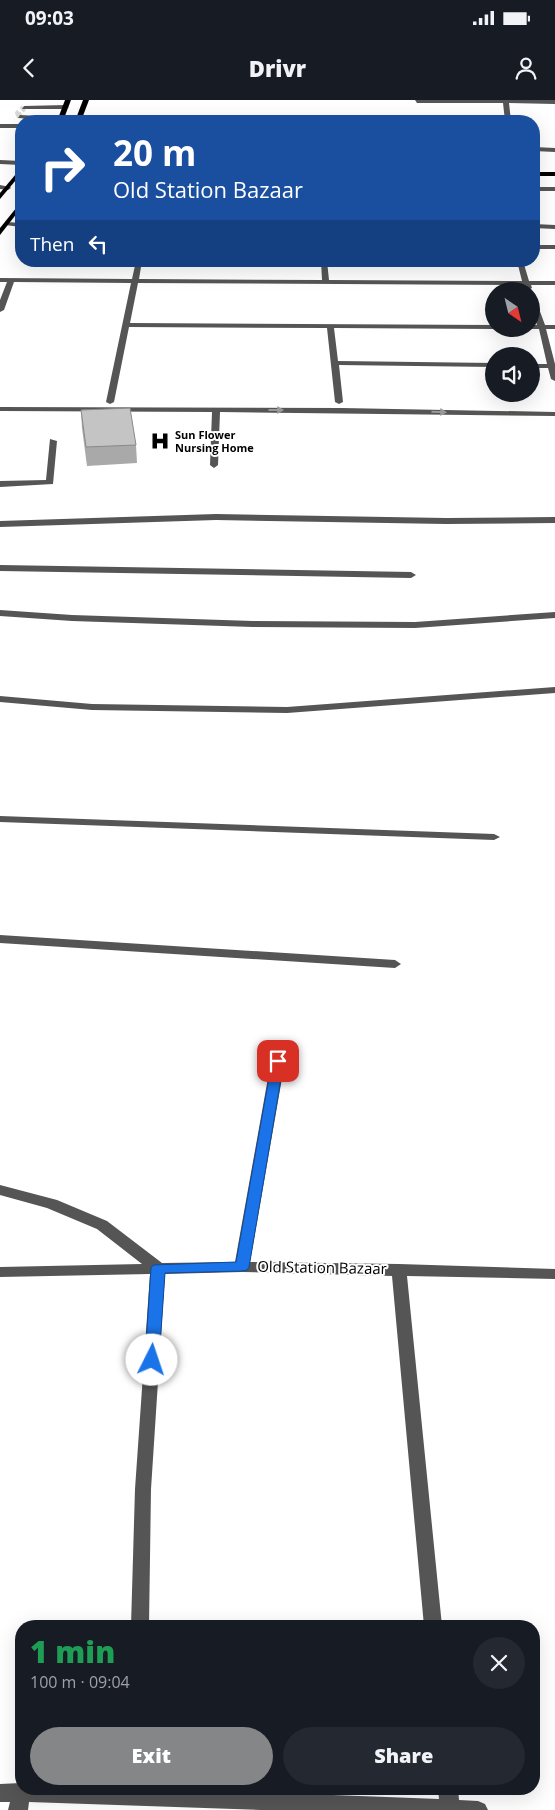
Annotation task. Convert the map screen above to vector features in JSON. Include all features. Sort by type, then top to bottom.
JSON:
[{"type":"main road","points":[[62,115],[68,100]]},
{"type":"main road","points":[[81,115],[86,100]]},
{"type":"main road","points":[[540,169],[555,169]]},
{"type":"main road","points":[[540,174],[555,174]]},
{"type":"main road","points":[[0,197],[15,179]]},
{"type":"main road","points":[[0,233],[15,213]]},
{"type":"street","points":[[413,107],[417,100],[555,102]]},
{"type":"street","points":[[506,102],[507,115]]},
{"type":"street","points":[[24,108],[66,107]]},
{"type":"street","points":[[0,126],[15,126]]},
{"type":"street","points":[[540,150],[555,150]]},
{"type":"street","points":[[0,162],[15,163]]},
{"type":"street","points":[[0,187],[8,188]]},
{"type":"street","points":[[540,189],[555,189]]},
{"type":"street","points":[[7,224],[15,225]]},
{"type":"street","points":[[540,226],[555,226]]},
{"type":"street","points":[[540,247],[555,247]]},
{"type":"street","points":[[110,402],[137,281],[138,267]]},
{"type":"street","points":[[325,267],[326,280]]},
{"type":"street","points":[[0,280],[526,282],[522,267]]},
{"type":"street","points":[[0,310],[11,280]]},
{"type":"street","points":[[540,282],[555,283]]},
{"type":"street","points":[[540,322],[554,366],[555,379]]},
{"type":"street","points":[[126,325],[485,326]]},
{"type":"street","points":[[330,325],[339,402]]},
{"type":"street","points":[[542,327],[555,327]]},
{"type":"street","points":[[334,363],[485,365]]},
{"type":"street","points":[[540,366],[554,366]]},
{"type":"street","points":[[0,402],[339,402],[555,406]]},
{"type":"street","points":[[0,409],[555,414]]},
{"type":"street","points":[[214,465],[216,410]]},
{"type":"street","points":[[0,484],[50,482],[53,441]]},
{"type":"street","points":[[0,524],[216,517],[446,521],[555,520]]},
{"type":"street","points":[[0,568],[412,575]]},
{"type":"street","points":[[0,613],[72,618],[405,625],[555,615]]},
{"type":"street","points":[[0,699],[92,707],[287,710],[398,704],[555,690]]},
{"type":"street","points":[[0,819],[494,837]]},
{"type":"street","points":[[0,939],[395,964]]},
{"type":"street","points":[[242,1267],[278,1061]]},
{"type":"street","points":[[0,1190],[52,1204],[102,1224],[158,1268],[143,1489],[140,1620]]},
{"type":"street","name":"Old Station Bazaar","points":[[0,1272],[242,1267],[399,1269],[555,1274]]},
{"type":"street","points":[[399,1269],[432,1620]]},
{"type":"street","points":[[0,1793],[20,1801],[97,1795]]},
{"type":"street","points":[[195,1795],[478,1810]]},
{"type":"street","points":[[449,1795],[450,1808]]},
{"type":"building","points":[[130,408],[136,445],[86,447],[81,410]]},
{"type":"tunnel","points":[[19,115],[18,113],[24,108]]},
{"type":"place","name":"Sun Flower Nursing Home","points":[[160,441]]},
{"type":"route","points":[[152,1360],[158,1268],[242,1267],[278,1061]]}]
